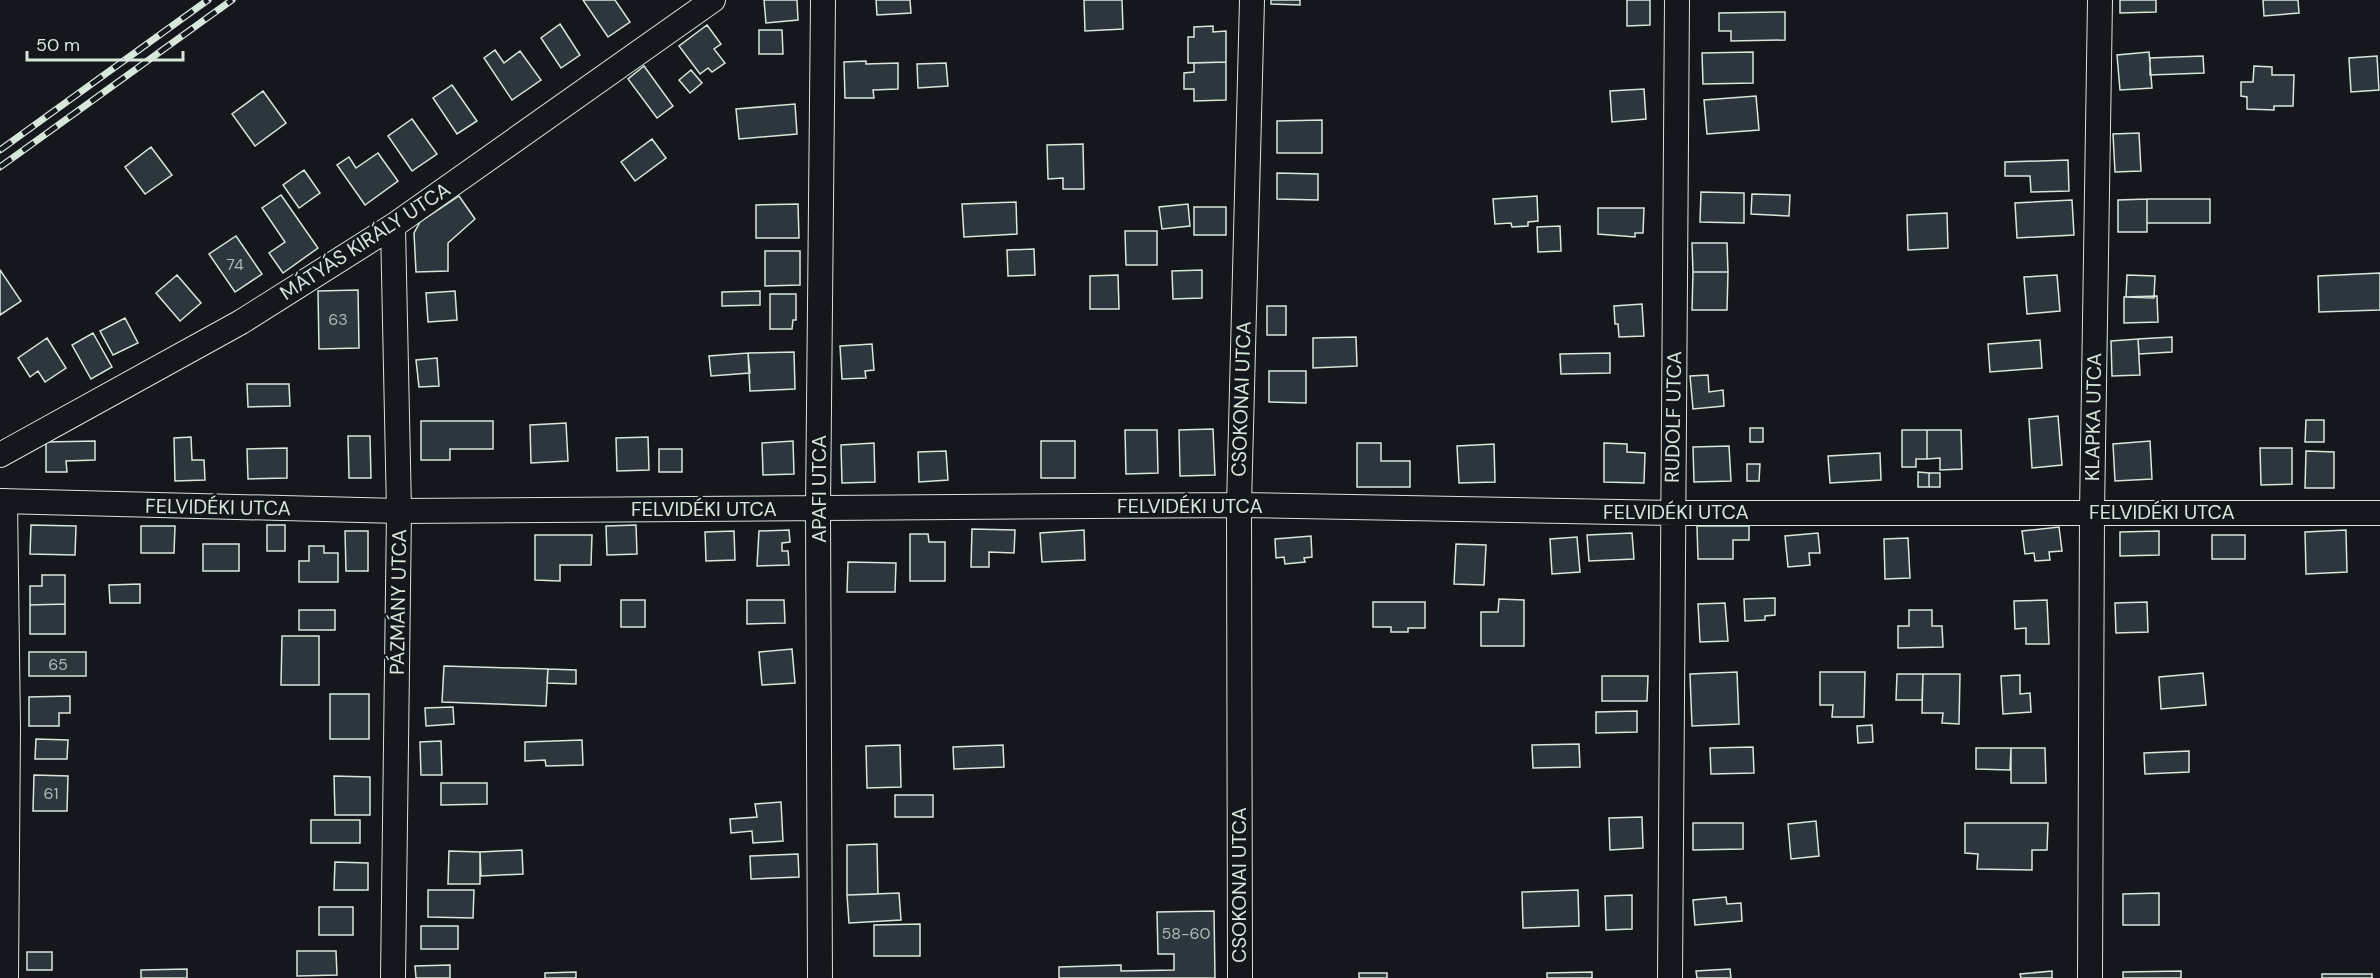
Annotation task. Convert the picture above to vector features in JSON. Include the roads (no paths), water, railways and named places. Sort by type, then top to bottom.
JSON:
[{"type":"street","name":"MÁTYÁS KIRÁLY UTCA","points":[[0,455],[241,322],[393,226],[713,0]]},
{"type":"street","name":"APAFI UTCA","points":[[820,978],[818,509],[823,0]]},
{"type":"street","name":"CSOKONAI UTCA","points":[[1240,978],[1239,505],[1252,0]]},
{"type":"street","name":"RUDOLF UTCA","points":[[1670,978],[1677,0]]},
{"type":"street","name":"KLAPKA UTCA","points":[[2090,978],[2092,512],[2100,0]]},
{"type":"street","name":"PÁZMÁNY UTCA","points":[[393,226],[399,511],[393,978]]},
{"type":"street","name":"FELVIDÉKI UTCA","points":[[3,501],[399,511],[1239,505],[1672,513],[2380,513]]},
{"type":"street","points":[[3,501],[8,716],[6,978]]},
{"type":"railway","points":[[0,150],[208,0]]},
{"type":"railway","points":[[0,167],[232,0]]}]
